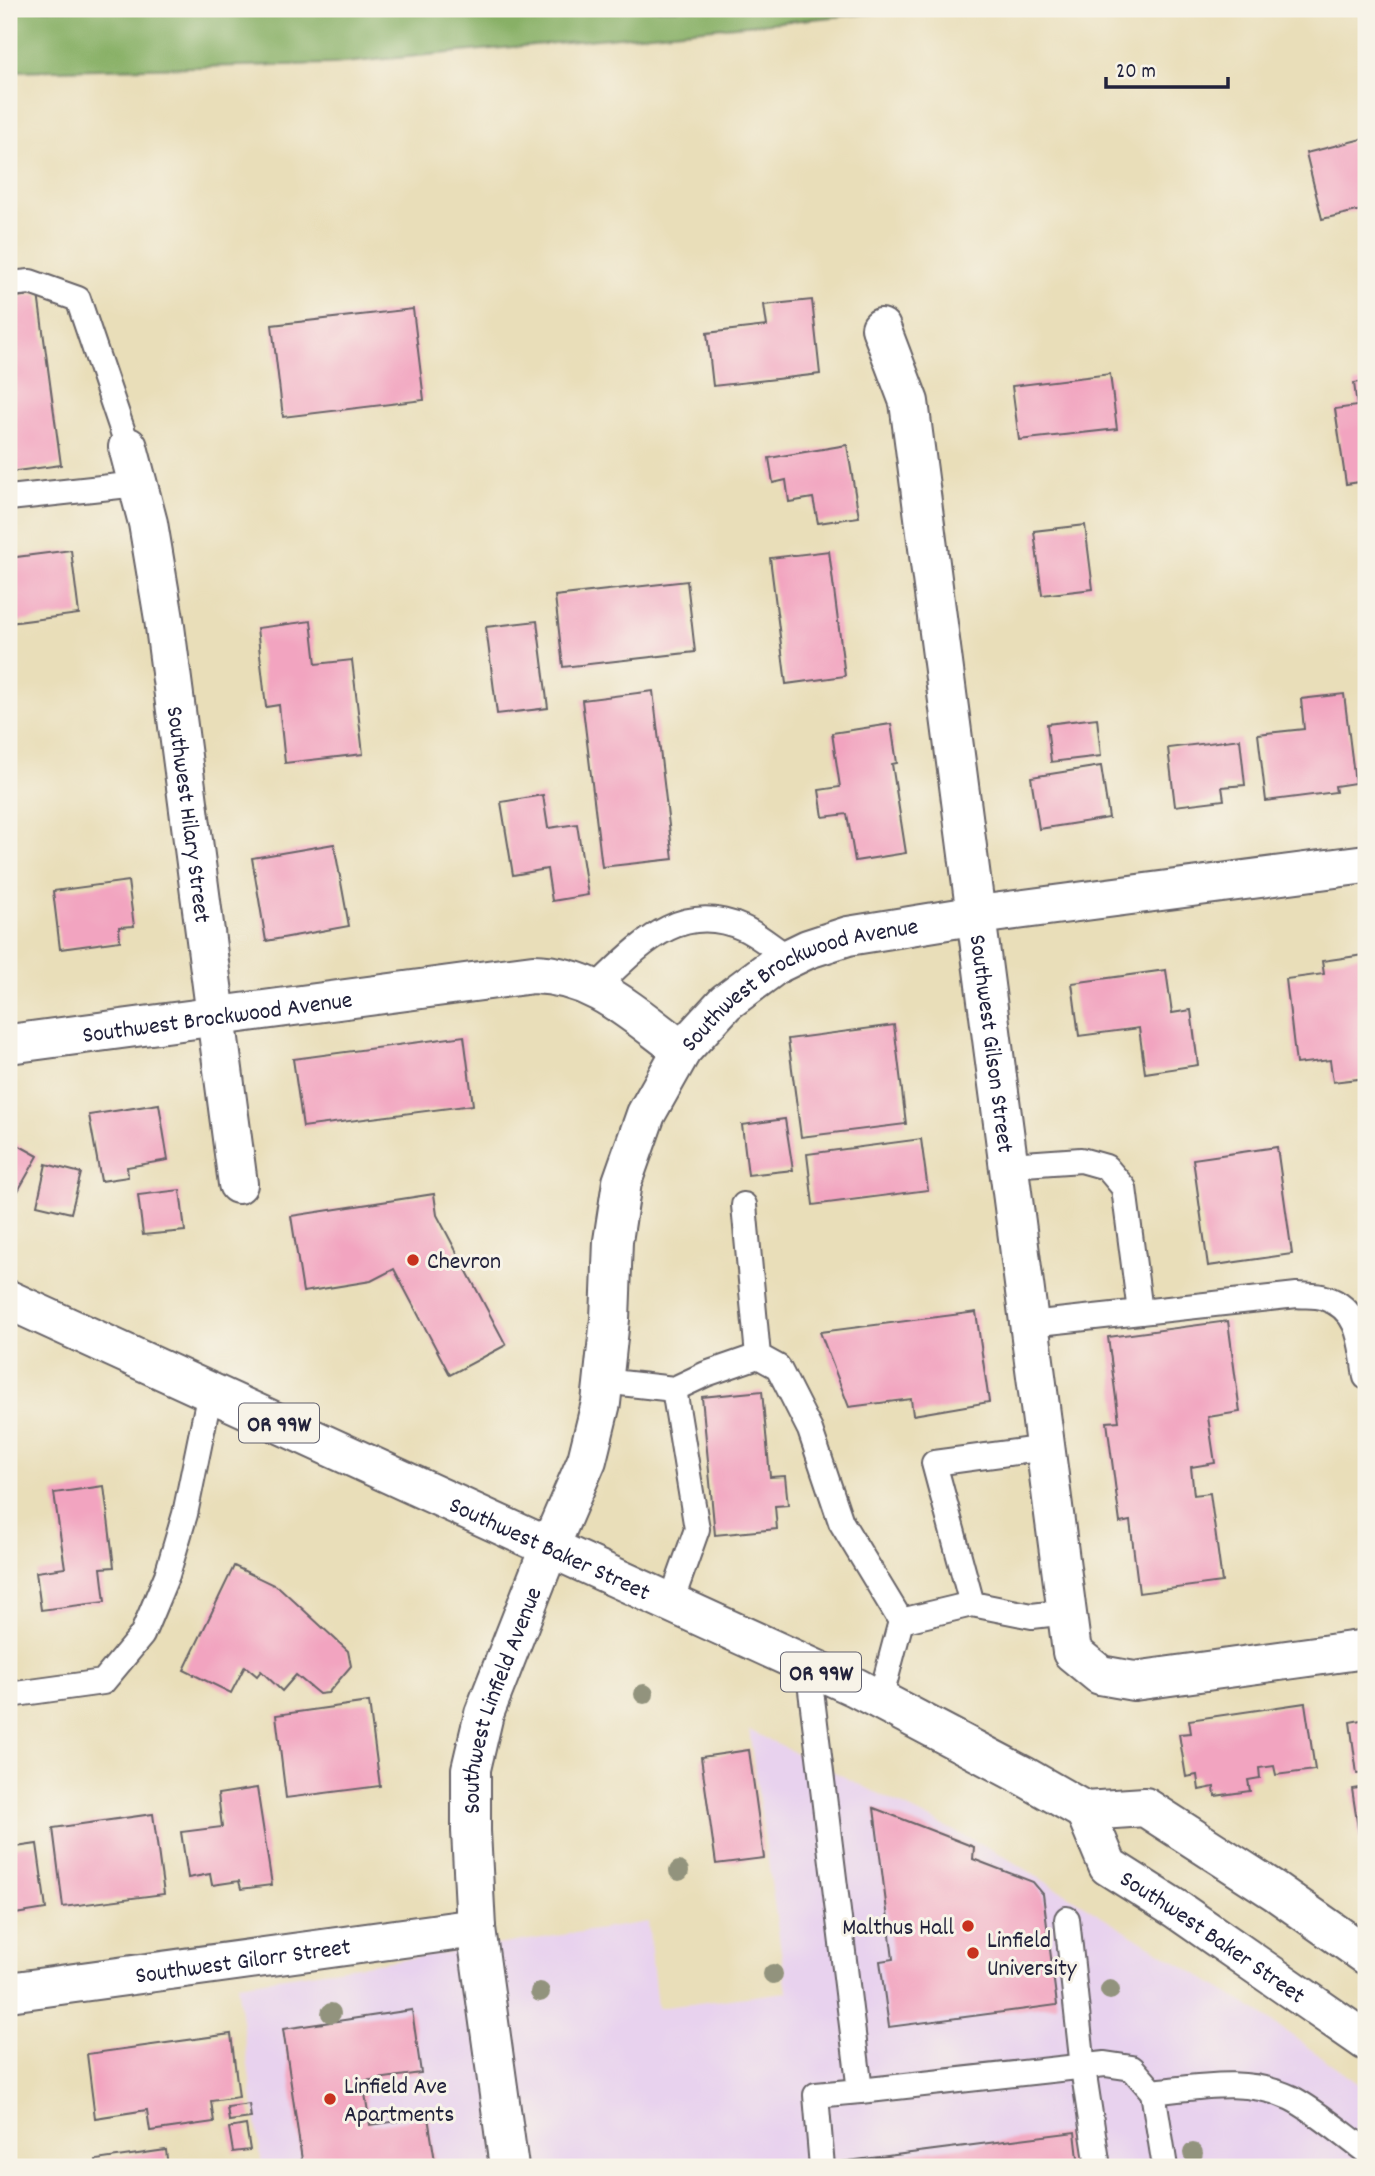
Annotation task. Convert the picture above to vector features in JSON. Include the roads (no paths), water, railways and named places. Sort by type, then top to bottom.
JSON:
[{"type":"main road","name":"Southwest Gilson Street","points":[[881,328],[909,401],[1072,1652],[1100,1675],[1134,1681],[1366,1649]]},
{"type":"main road","name":"Southwest Hilary Street","points":[[128,447],[148,523],[164,619],[238,1184]]},
{"type":"main road","name":"Southwest Brockwood Avenue","points":[[9,1044],[533,974],[555,975],[575,980],[609,996],[682,1050],[726,1002],[777,964],[807,949],[848,936],[978,915],[1366,864]]},
{"type":"main road","name":"Southwest Linfield Avenue","points":[[509,2167],[476,1928],[471,1769],[484,1714],[587,1460],[601,1403],[610,1318],[613,1241],[622,1182],[646,1114],[682,1050]]},
{"type":"main road","name":"Southwest Baker Street","points":[[9,1300],[550,1546],[880,1700],[1085,1811],[1108,1866],[1176,1909],[1366,2040]]},
{"type":"main road","points":[[1085,1811],[1145,1807],[1275,1891],[1366,1955]]},
{"type":"main road","name":"Southwest Gilorr Street","points":[[9,1992],[476,1928]]},
{"type":"lane","points":[[9,284],[30,282],[78,299],[128,447]]},
{"type":"lane","points":[[9,498],[138,484]]},
{"type":"lane","points":[[594,989],[648,938],[682,923],[709,917],[744,929],[789,958]]},
{"type":"lane","points":[[1010,1165],[1081,1160],[1106,1167],[1124,1188],[1140,1312]]},
{"type":"lane","points":[[744,1205],[758,1356]]},
{"type":"lane","points":[[1030,1324],[1297,1295],[1325,1298],[1351,1313],[1360,1334],[1366,1377]]},
{"type":"lane","points":[[603,1381],[674,1389],[706,1374],[758,1356],[778,1367],[810,1430],[841,1522],[901,1621],[880,1700]]},
{"type":"lane","points":[[671,1602],[697,1529],[674,1389]]},
{"type":"lane","points":[[9,1695],[103,1682],[142,1634],[167,1575],[185,1514],[210,1392]]},
{"type":"lane","points":[[972,1604],[934,1463],[1046,1448]]},
{"type":"lane","points":[[901,1621],[972,1604],[1032,1616],[1068,1612]]},
{"type":"lane","points":[[808,1666],[860,2091]]},
{"type":"lane","points":[[1067,1919],[1083,2068],[1098,2167]]},
{"type":"lane","points":[[822,2167],[816,2095],[1105,2064],[1132,2068],[1153,2092],[1165,2167]]},
{"type":"lane","points":[[1153,2092],[1228,2084],[1265,2088],[1293,2099],[1366,2151]]},
{"type":"place","name":"Chevron","points":[[413,1260]]},
{"type":"place","name":"Malthus Hall","points":[[968,1926]]},
{"type":"place","name":"Linfield University","points":[[973,1953]]},
{"type":"place","name":"Linfield Ave Apartments","points":[[330,2099]]}]
